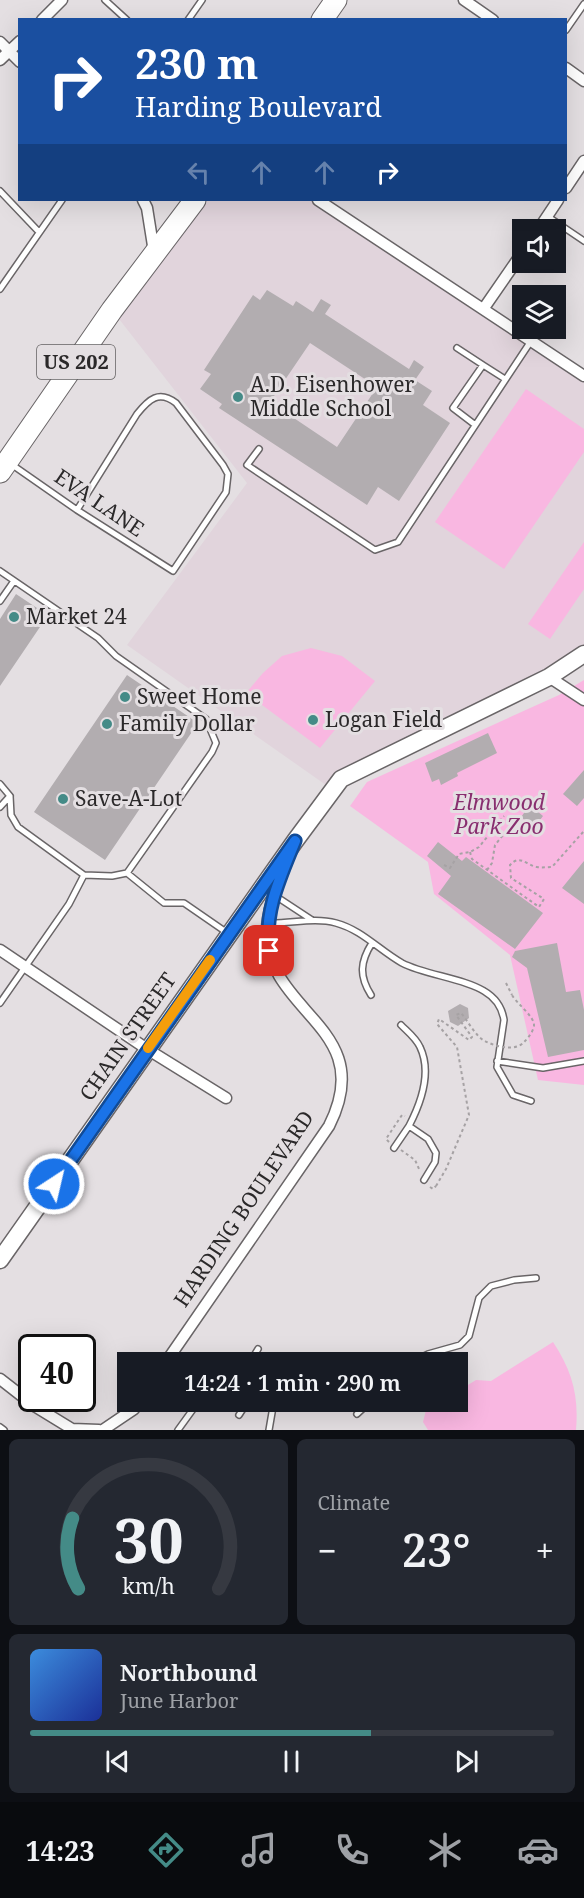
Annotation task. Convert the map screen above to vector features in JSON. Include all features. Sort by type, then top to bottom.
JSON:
[{"type":"highway","points":[[323,18],[336,0]]},
{"type":"highway","name":"US 202","points":[[4,466],[112,310],[194,201]]},
{"type":"street","points":[[44,18],[62,0]]},
{"type":"street","points":[[464,0],[490,18]]},
{"type":"street","points":[[0,42],[18,60]]},
{"type":"street","points":[[0,60],[18,43]]},
{"type":"street","points":[[567,69],[584,81]]},
{"type":"street","points":[[567,186],[584,161]]},
{"type":"street","points":[[144,201],[147,208],[155,254]]},
{"type":"street","points":[[320,201],[584,376]]},
{"type":"street","points":[[545,219],[557,201]]},
{"type":"street","points":[[484,308],[512,267]]},
{"type":"street","name":"HARDING BOULEVARD","points":[[173,1352],[329,1126],[338,1109],[342,1092],[338,1059],[333,1044],[286,988],[269,951],[268,923],[274,895],[295,841],[341,779],[549,677],[584,654]]},
{"type":"street","points":[[549,677],[584,700]]},
{"type":"street","name":"CHAIN STREET","points":[[0,1260],[295,841]]},
{"type":"street","points":[[0,950],[147,1049],[226,1098]]},
{"type":"street","points":[[0,1379],[36,1407],[73,1429],[101,1430],[129,1412]]},
{"type":"lane","points":[[105,0],[125,18]]},
{"type":"lane","points":[[189,18],[202,0]]},
{"type":"lane","points":[[567,29],[584,4]]},
{"type":"lane","points":[[0,191],[39,232]]},
{"type":"lane","points":[[0,289],[61,201]]},
{"type":"lane","points":[[547,216],[584,241]]},
{"type":"lane","points":[[259,448],[247,465],[375,549],[398,542],[474,424],[532,340]]},
{"type":"lane","points":[[457,348],[505,379]]},
{"type":"lane","points":[[474,424],[453,408],[483,365]]},
{"type":"lane","name":"EVA LANE","points":[[4,466],[173,571],[226,492],[228,474],[224,465],[176,403],[168,397],[161,396],[145,404],[137,414],[77,510]]},
{"type":"lane","points":[[0,571],[98,638],[116,656],[206,719],[216,742],[212,752],[127,873],[112,876],[84,875],[18,826],[10,815],[10,796],[0,784]]},
{"type":"lane","points":[[0,601],[14,581]]},
{"type":"lane","points":[[0,807],[10,796]]},
{"type":"lane","points":[[127,873],[164,903],[184,903],[229,934]]},
{"type":"lane","points":[[0,1003],[69,904],[84,875]]},
{"type":"lane","points":[[274,895],[313,921]]},
{"type":"lane","points":[[268,923],[335,922],[356,930],[403,964],[483,990],[497,1001],[504,1020],[497,1067],[513,1095],[531,1101]]},
{"type":"lane","points":[[371,994],[361,973],[365,953],[372,943]]},
{"type":"lane","points":[[395,1147],[414,1117],[423,1090],[424,1060],[420,1047],[401,1025]]},
{"type":"lane","points":[[497,1061],[543,1068],[584,1061]]},
{"type":"lane","points":[[409,1126],[428,1139],[436,1153],[435,1162],[424,1180]]},
{"type":"lane","points":[[435,1352],[460,1345],[469,1336],[479,1298],[491,1286],[507,1281],[536,1278]]},
{"type":"lane","points":[[178,1430],[191,1412]]},
{"type":"lane","points":[[269,1430],[272,1412]]},
{"type":"lane","points":[[0,1427],[4,1430]]},
{"type":"path","points":[[444,865],[450,868],[459,854],[470,852],[478,847],[504,816]]},
{"type":"path","points":[[487,870],[492,863],[495,844],[508,829]]},
{"type":"path","points":[[470,852],[472,859],[539,907],[544,899],[511,878],[510,865],[514,860],[519,860],[534,867],[552,867],[584,831]]},
{"type":"path","points":[[414,1117],[402,1115],[386,1139],[415,1160],[424,1180],[433,1189],[446,1169],[469,1115],[457,1047],[437,1024],[439,1019],[469,1040],[472,1037],[456,1015],[461,1013],[484,1041],[509,1048],[523,1044],[534,1025],[532,1018],[512,995],[507,983]]},
{"type":"shaded area","points":[[190,201],[320,201],[512,328],[512,339],[528,339],[584,376],[584,654],[333,790],[127,645],[247,483],[112,310]]},
{"type":"green space","points":[[526,389],[584,429],[584,452],[504,569],[435,522]]},
{"type":"green space","points":[[584,542],[584,589],[550,639],[528,624]]},
{"type":"green space","name":"Logan Field","points":[[311,648],[342,656],[375,681],[320,748],[246,693],[282,656]]},
{"type":"green space","name":"Elmwood Park Zoo","points":[[584,680],[584,1085],[538,1080],[510,955],[434,894],[428,862],[350,806],[367,782],[559,695]]},
{"type":"green space","points":[[553,1342],[565,1363],[573,1384],[577,1417],[576,1430],[428,1430],[423,1422],[426,1412],[468,1412],[468,1385],[476,1380],[491,1381]]},
{"type":"building","name":"A.D. Eisenhower Middle School","points":[[267,290],[293,306],[296,301],[313,312],[321,299],[331,305],[325,314],[409,369],[414,360],[424,367],[415,380],[432,391],[423,405],[450,423],[399,501],[378,487],[367,505],[219,408],[222,404],[200,389],[211,374],[204,370],[253,295],[260,300]],"holes":[[[310,343],[377,387],[337,447],[270,402]]]},
{"type":"building","points":[[16,594],[37,608],[31,616],[42,624],[0,686],[0,619]]},
{"type":"building","points":[[127,675],[198,723],[105,860],[34,812]]},
{"type":"building","points":[[488,733],[497,753],[457,773],[458,776],[441,785],[439,779],[432,782],[425,763]]},
{"type":"building","points":[[584,770],[584,798],[577,806],[563,794]]},
{"type":"building","points":[[530,805],[543,816],[534,828],[521,817]]},
{"type":"building","points":[[438,842],[462,861],[466,857],[543,913],[515,949],[438,894],[451,876],[427,856]]},
{"type":"building","points":[[584,861],[584,904],[562,888]]},
{"type":"building","points":[[557,943],[566,992],[580,990],[584,1010],[584,1050],[548,1057],[527,968],[512,957],[515,951]]},
{"type":"building","points":[[460,1004],[468,1008],[469,1018],[458,1026],[450,1022],[448,1011]]},
{"type":"slow traffic","points":[[148,1048],[210,960]]},
{"type":"place","name":"A.D. Eisenhower Middle School","points":[[238,397]]},
{"type":"place","name":"Market 24","points":[[14,617]]},
{"type":"place","name":"Sweet Home","points":[[125,697]]},
{"type":"place","name":"Logan Field","points":[[313,720]]},
{"type":"place","name":"Family Dollar","points":[[107,724]]},
{"type":"place","name":"Save-A-Lot","points":[[63,799]]},
{"type":"route","points":[[54,1184],[295,841],[274,895],[267,931],[269,951]]}]
